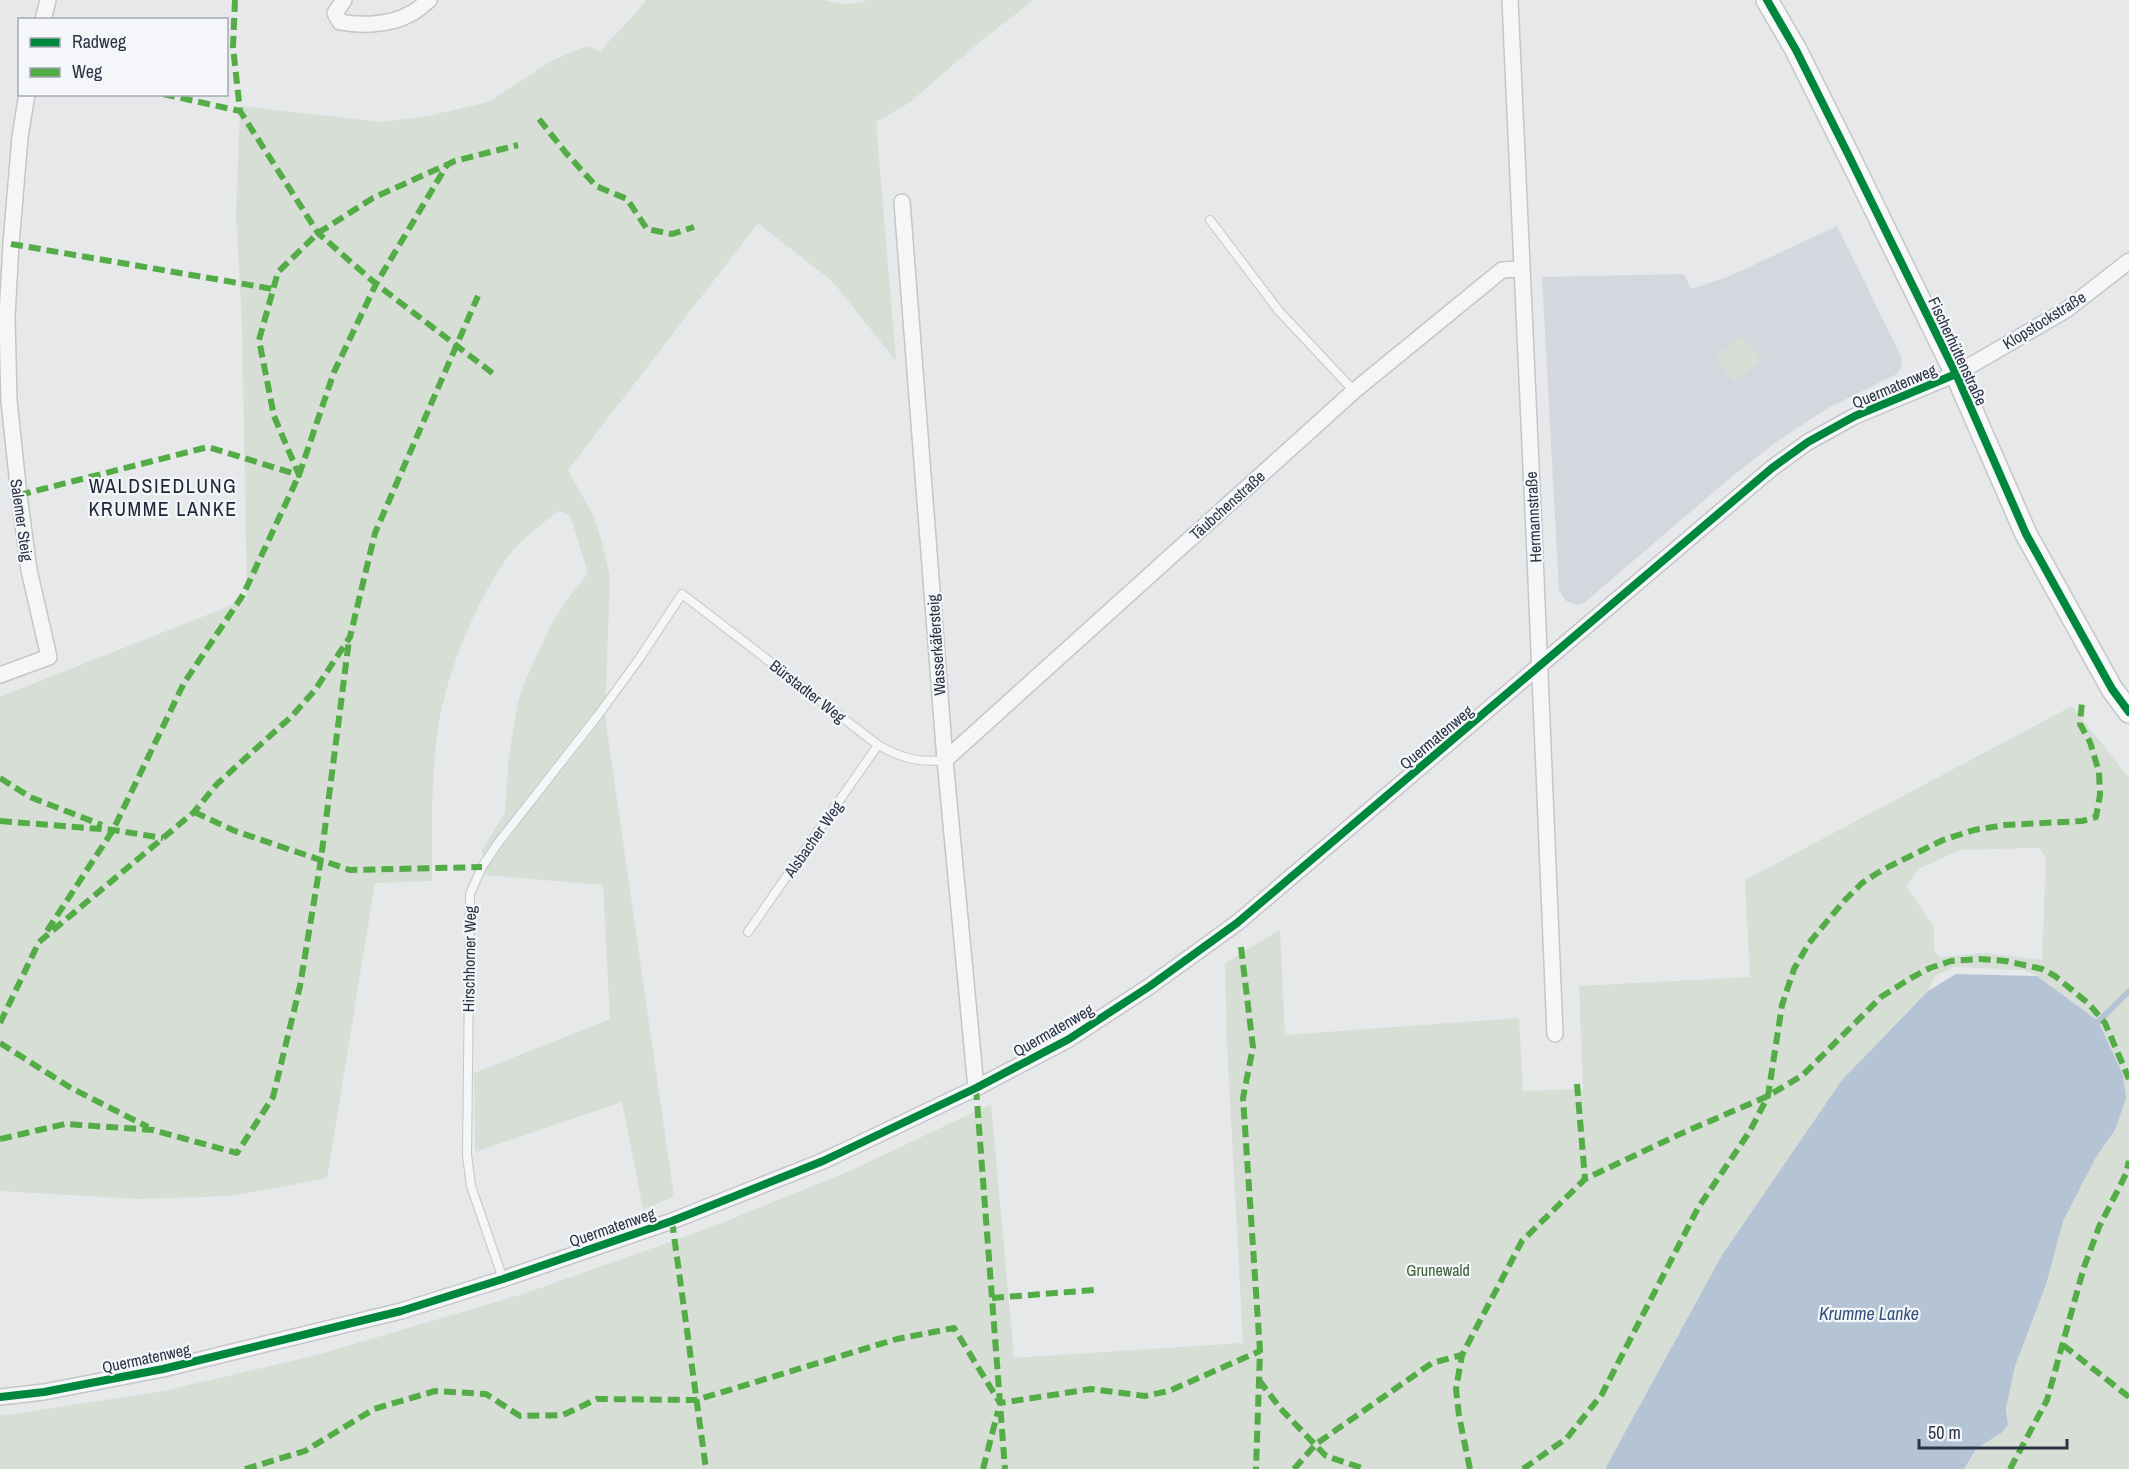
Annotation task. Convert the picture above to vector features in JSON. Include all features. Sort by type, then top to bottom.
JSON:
[{"type":"street","points":[[44,18],[48,0]]},
{"type":"street","points":[[344,0],[336,14],[340,22],[358,26],[409,15],[429,0]]},
{"type":"street","name":"Hermannstraße","points":[[1510,0],[1555,1034]]},
{"type":"street","name":"Fischerhüttenstraße","points":[[1767,0],[1796,50],[1843,143],[1956,374],[2026,534],[2112,689],[2129,712]]},
{"type":"street","name":"Salemer Steig","points":[[0,675],[49,657],[29,570],[18,495],[9,401],[7,317],[11,244],[20,137],[27,96]]},
{"type":"street","name":"Wasserkäfersteig","points":[[902,202],[945,760],[976,1088]]},
{"type":"street","name":"Klopstockstraße","points":[[1956,374],[2066,310],[2129,261]]},
{"type":"street","name":"Täubchenstraße","points":[[945,760],[1354,391],[1502,270],[1521,269]]},
{"type":"street","name":"Quermatenweg","points":[[0,1397],[44,1392],[163,1370],[401,1311],[503,1279],[672,1221],[823,1161],[976,1088],[1069,1039],[1150,986],[1237,923],[1772,468],[1808,442],[1855,416],[1956,374]]},
{"type":"lane","points":[[1210,220],[1279,311],[1354,391]]},
{"type":"lane","name":"Bürstadter Weg","points":[[682,594],[878,745],[910,760],[927,762],[945,760]]},
{"type":"lane","name":"Hirschhorner Weg","points":[[503,1279],[471,1186],[467,1155],[471,894],[482,867],[498,843],[599,714],[682,594]]},
{"type":"lane","name":"Alsbacher Weg","points":[[748,932],[878,745]]},
{"type":"shaded area","points":[[1837,226],[1901,356],[1902,366],[1897,374],[1826,409],[1779,440],[1735,474],[1584,603],[1577,605],[1566,601],[1559,590],[1542,277],[1684,274],[1691,289],[1730,276]]},
{"type":"green space","points":[[646,0],[824,0],[846,4],[868,0],[1034,0],[982,40],[909,103],[876,122],[896,361],[833,282],[758,223],[568,470],[594,517],[610,577],[605,716],[674,1197],[643,1209],[622,1102],[475,1152],[474,1073],[610,1019],[603,885],[485,875],[482,850],[505,813],[509,755],[518,702],[526,679],[549,629],[564,604],[588,573],[571,518],[566,513],[558,511],[523,540],[505,561],[481,601],[451,673],[439,722],[434,761],[432,881],[375,883],[327,1178],[231,1196],[138,1199],[0,1191],[0,697],[247,599],[242,324],[236,214],[242,106],[381,122],[428,116],[489,102],[551,61],[587,46],[600,51]]},
{"type":"green space","points":[[1742,336],[1761,360],[1734,382],[1715,357]]},
{"type":"green space","name":"Grunewald","points":[[2072,706],[2129,778],[2129,1469],[1964,1469],[1976,1449],[1993,1438],[2008,1415],[2007,1402],[2014,1369],[2046,1284],[2063,1221],[2086,1174],[2115,1130],[2037,976],[2024,970],[1955,967],[1935,976],[1928,991],[1842,1080],[1722,1255],[1605,1469],[0,1469],[0,1416],[164,1391],[324,1353],[526,1293],[712,1227],[852,1170],[991,1104],[1014,1358],[1243,1343],[1227,1044],[1225,963],[1280,930],[1285,1035],[1519,1018],[1523,1091],[1583,1089],[1579,986],[1750,977],[1745,880]],"holes":[[[2038,848],[2046,857],[2042,960],[1985,953],[1940,957],[1934,951],[1934,927],[1906,886],[1919,869],[1959,850]]]},
{"type":"water","name":"Krumme Lanke","points":[[1956,974],[2037,976],[2098,1021],[2123,1075],[2126,1098],[2115,1130],[2095,1159],[2063,1221],[2046,1285],[2015,1366],[2006,1408],[2008,1425],[2001,1433],[1976,1449],[1964,1469],[1605,1469],[1722,1255],[1842,1080],[1928,991]]},
{"type":"waterway","points":[[2094,1026],[2129,991]]},
{"type":"marked path","points":[[235,0],[233,47],[240,111],[318,233],[376,284],[495,375]]},
{"type":"marked path","points":[[172,96],[240,111]]},
{"type":"marked path","points":[[539,119],[596,186],[627,199],[647,229],[672,234],[694,227]]},
{"type":"marked path","points":[[19,495],[208,447],[299,475],[274,416],[259,340],[278,272],[318,233],[373,198],[455,161],[518,145]]},
{"type":"marked path","points":[[47,931],[113,830],[184,683],[243,595],[299,475],[334,372],[376,284],[447,165]]},
{"type":"marked path","points":[[11,244],[273,289]]},
{"type":"marked path","points":[[0,1023],[39,942],[194,812],[217,784],[292,716],[315,690],[350,637],[375,533],[478,296]]},
{"type":"marked path","points":[[0,1139],[65,1124],[153,1130],[237,1153],[273,1097],[300,986],[321,859],[349,640]]},
{"type":"marked path","points":[[1523,1469],[1567,1438],[1602,1394],[1698,1208],[1750,1131],[1768,1096],[1782,1005],[1794,969],[1809,943],[1844,901],[1862,883],[1882,870],[1943,840],[1974,830],[2005,825],[2082,821],[2096,817],[2100,795],[2099,772],[2090,742],[2080,724],[2082,702]]},
{"type":"marked path","points":[[0,778],[30,797],[102,825]]},
{"type":"marked path","points":[[194,812],[235,831],[350,870],[482,867]]},
{"type":"marked path","points":[[0,821],[113,830],[163,838]]},
{"type":"marked path","points":[[1241,947],[1253,1047],[1243,1098],[1260,1351],[1256,1469]]},
{"type":"marked path","points":[[1470,1469],[1456,1389],[1462,1355],[1522,1241],[1585,1179],[1768,1096],[1803,1075],[1881,997],[1911,978],[1951,961],[1979,959],[2006,961],[2042,969],[2055,976],[2089,1004],[2105,1023],[2129,1079]]},
{"type":"marked path","points":[[0,1043],[71,1088],[148,1127]]},
{"type":"marked path","points":[[1577,1084],[1585,1179]]},
{"type":"marked path","points":[[976,1088],[1005,1469]]},
{"type":"marked path","points":[[2010,1469],[2047,1400],[2084,1267],[2099,1227],[2126,1174],[2129,1161]]},
{"type":"marked path","points":[[672,1221],[706,1469]]},
{"type":"marked path","points":[[992,1298],[1094,1290]]},
{"type":"marked path","points":[[245,1469],[305,1451],[374,1409],[435,1391],[486,1394],[520,1416],[563,1415],[597,1399],[696,1400],[897,1339],[954,1328],[1000,1403],[1091,1389],[1145,1396],[1169,1391],[1260,1351]]},
{"type":"marked path","points":[[2063,1345],[2129,1397]]},
{"type":"marked path","points":[[1294,1469],[1316,1444],[1432,1363],[1462,1355]]},
{"type":"marked path","points":[[1259,1380],[1280,1408],[1326,1456],[1365,1469]]},
{"type":"marked path","points":[[983,1469],[998,1411]]},
{"type":"cycle path","points":[[1767,0],[1796,50],[1956,374],[2026,534],[2112,689],[2129,712]]},
{"type":"cycle path","points":[[0,1397],[44,1392],[163,1369],[401,1311],[503,1279],[672,1221],[823,1161],[976,1088],[1069,1039],[1150,986],[1237,923],[1772,468],[1808,442],[1855,416],[1956,374]]},
{"type":"district","name":"WALDSIEDLUNG KRUMME LANKE","points":[[163,498]]}]
